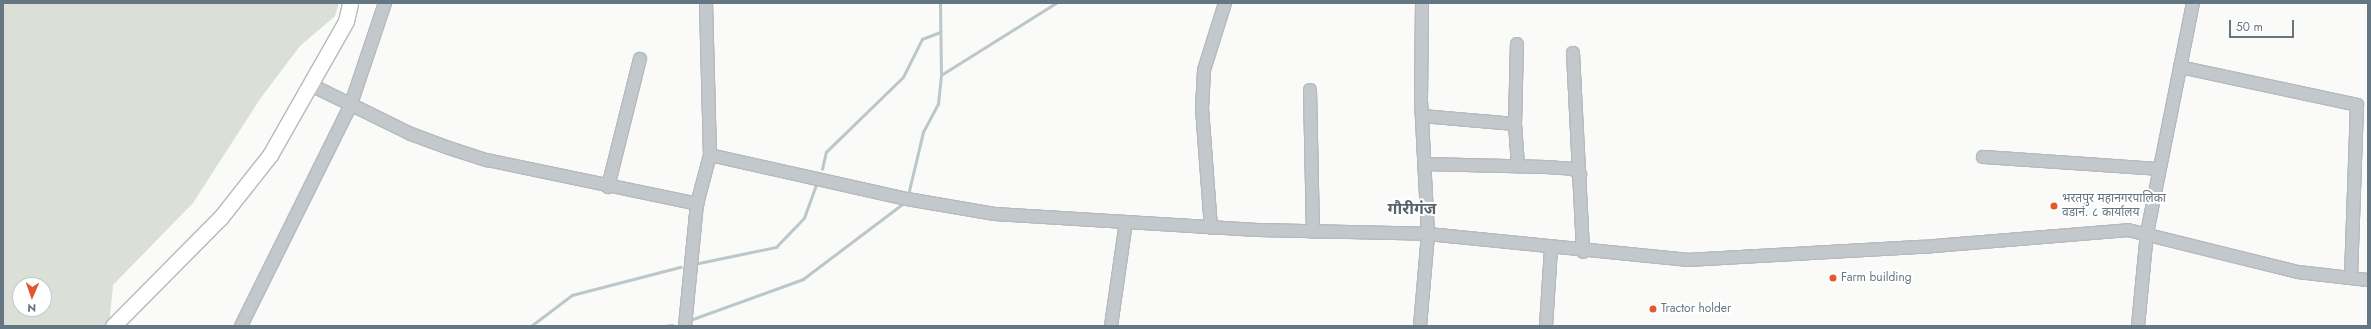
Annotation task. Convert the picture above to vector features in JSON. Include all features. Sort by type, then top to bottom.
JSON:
[{"type":"main road","points":[[113,326],[191,249],[245,188],[270,155],[346,21],[350,3]]},
{"type":"street","points":[[241,326],[351,104],[385,3]]},
{"type":"street","points":[[685,326],[697,204],[710,155],[706,3]]},
{"type":"street","points":[[1212,228],[1202,109],[1204,70],[1225,3]]},
{"type":"street","points":[[1420,326],[1428,234],[1422,116],[1422,3]]},
{"type":"street","points":[[2138,326],[2146,232],[2193,3]]},
{"type":"street","points":[[1517,44],[1515,124],[1518,166]]},
{"type":"street","points":[[1573,53],[1583,252]]},
{"type":"street","points":[[608,187],[640,59]]},
{"type":"street","points":[[2180,67],[2356,105],[2351,278]]},
{"type":"street","points":[[311,85],[449,148],[608,187],[697,204]]},
{"type":"street","points":[[1310,90],[1313,232]]},
{"type":"street","points":[[1422,116],[1515,124]]},
{"type":"street","points":[[710,155],[967,211],[1212,228],[1428,234],[1583,252],[1736,260],[2128,230],[2146,232],[2298,272],[2368,280]]},
{"type":"street","points":[[1983,157],[2160,169]]},
{"type":"street","points":[[1424,164],[1573,169],[1580,174]]},
{"type":"street","points":[[1111,326],[1126,222]]},
{"type":"street","points":[[1546,326],[1551,249]]},
{"type":"shaded area","points":[[3,3],[339,3],[335,16],[300,46],[260,99],[193,203],[113,285],[109,326],[3,326]]},
{"type":"waterway","points":[[908,195],[923,132],[938,104],[941,75],[940,3]]},
{"type":"waterway","points":[[941,75],[1056,3]]},
{"type":"waterway","points":[[822,169],[826,152],[903,77],[922,39],[940,32]]},
{"type":"waterway","points":[[694,264],[776,247],[804,218],[817,183]]},
{"type":"waterway","points":[[690,320],[803,279],[904,203]]},
{"type":"waterway","points":[[531,326],[572,295],[680,267]]},
{"type":"waterway","points":[[663,326],[672,325]]},
{"type":"place","name":"भरतपुर महानगरपालिका वडानं. ८ कार्यालय","points":[[2054,206]]},
{"type":"place","name":"Farm building","points":[[1833,278]]},
{"type":"place","name":"Tractor holder","points":[[1653,309]]},
{"type":"district","name":"गौरीगंज","points":[[1412,209]]}]
